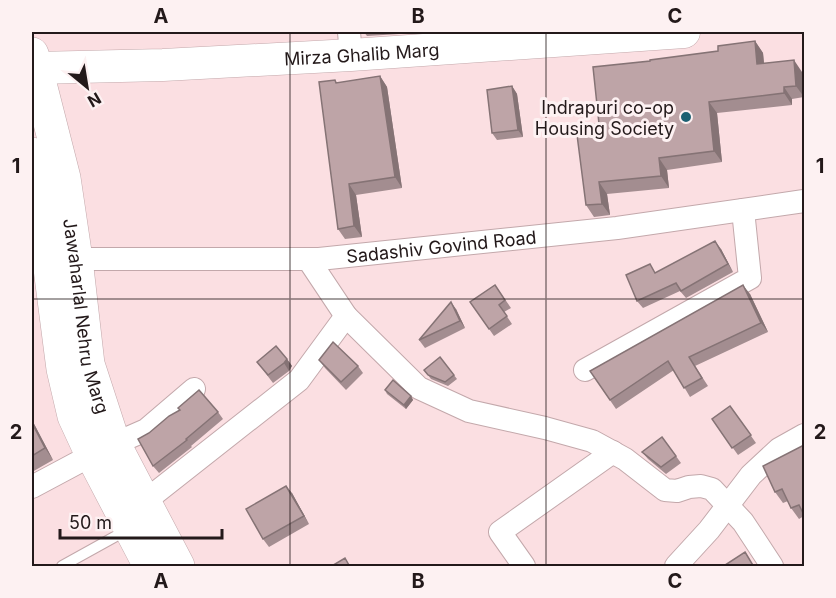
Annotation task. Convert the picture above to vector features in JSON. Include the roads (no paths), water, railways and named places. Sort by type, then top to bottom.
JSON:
[{"type":"main road","name":"Jawaharlal Nehru Marg","points":[[34,61],[64,178],[88,364],[103,450]]},
{"type":"main road","name":"Jawaharlal Nehru Marg","points":[[32,154],[39,183],[42,289],[74,416],[103,450],[137,515],[178,567]]},
{"type":"main road","name":"Jawaharlal Nehru Marg","points":[[137,515],[150,567]]},
{"type":"street","name":"Mirza Ghalib Marg","points":[[34,61],[163,65],[350,44],[684,32]]},
{"type":"street","name":"Sadashiv Govind Road","points":[[76,259],[308,259],[617,228],[804,201]]},
{"type":"street","points":[[585,370],[750,278],[743,210]]},
{"type":"street","points":[[308,259],[346,316],[419,388],[469,411],[592,441],[625,459],[665,490],[677,491],[701,486],[712,489],[743,522],[772,567]]},
{"type":"street","points":[[137,515],[299,380],[346,316]]},
{"type":"street","points":[[32,487],[146,430],[194,389]]},
{"type":"street","points":[[676,567],[709,530],[751,475],[779,449],[804,435]]},
{"type":"street","points":[[524,567],[500,532],[613,452]]},
{"type":"lane","points":[[62,567],[137,515]]},
{"type":"place","name":"Indrapuri co-op Housing Society","points":[[686,117]]}]
